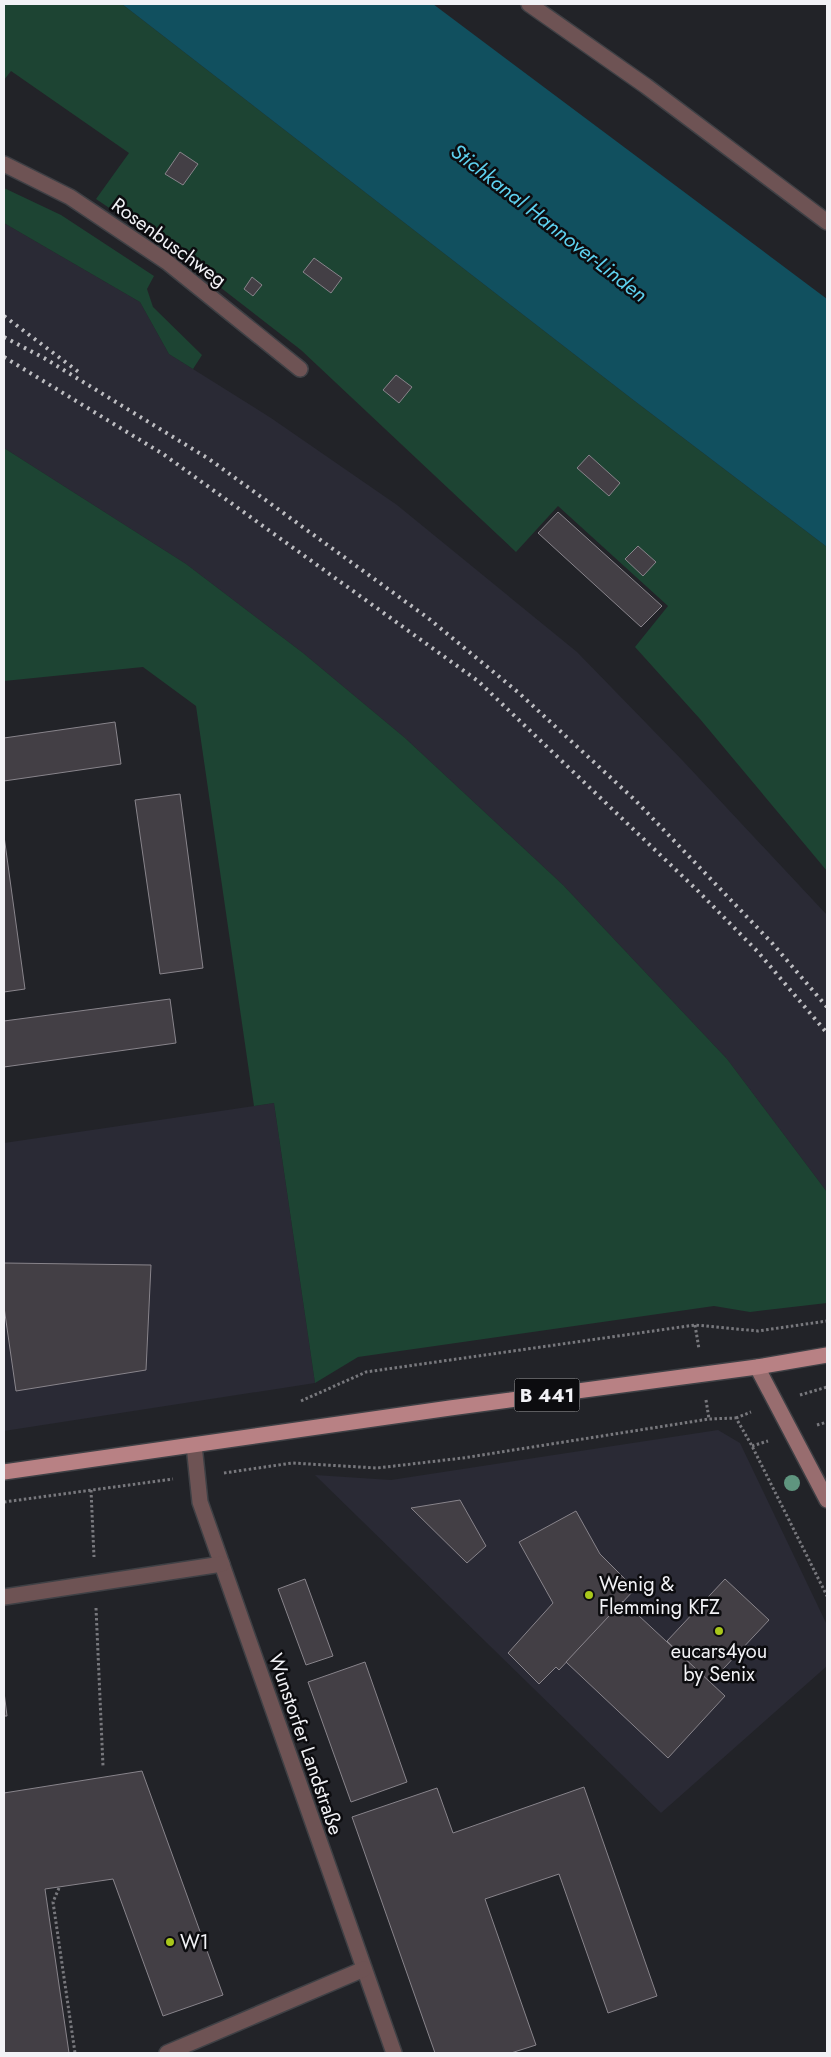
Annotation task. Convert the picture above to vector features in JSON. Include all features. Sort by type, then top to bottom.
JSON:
[{"type":"main road","name":"B 441","points":[[4,1472],[757,1367],[827,1355]]},
{"type":"main road","points":[[757,1367],[827,1500]]},
{"type":"street","points":[[529,4],[646,86],[827,222]]},
{"type":"street","name":"Rosenbuschweg","points":[[4,164],[70,197],[167,262],[300,369]]},
{"type":"street","name":"Wunstorfer Landstraße","points":[[194,1445],[200,1502],[394,2053]]},
{"type":"street","points":[[4,1597],[222,1564]]},
{"type":"street","points":[[168,2053],[364,1969]]},
{"type":"path","points":[[299,1402],[366,1372],[696,1325],[758,1331],[827,1321]]},
{"type":"path","points":[[4,1502],[292,1463],[377,1468],[463,1458],[709,1420],[736,1418],[752,1446],[827,1596]]},
{"type":"path","points":[[91,1490],[103,1766]]},
{"type":"path","points":[[60,1888],[53,1902],[75,2053]]},
{"type":"shaded area","points":[[4,223],[140,302],[169,354],[271,418],[397,505],[577,652],[683,761],[827,915],[827,1192],[727,1059],[563,885],[405,738],[303,653],[186,564],[4,448]]},
{"type":"shaded area","points":[[274,1103],[315,1383],[4,1431],[4,1143]]},
{"type":"shaded area","points":[[718,1430],[740,1443],[827,1625],[827,1666],[661,1813],[315,1475],[391,1480]]},
{"type":"green space","points":[[4,4],[122,4],[632,399],[827,547],[827,871],[700,719],[635,647],[668,606],[558,506],[516,552],[301,350],[176,253],[96,199],[129,153],[11,71],[4,80]]},
{"type":"green space","points":[[4,188],[61,215],[154,276],[147,289],[153,307],[202,355],[193,369],[169,354],[140,302],[4,223]]},
{"type":"green space","points":[[4,448],[186,564],[303,653],[405,738],[563,885],[727,1059],[827,1192],[827,1303],[750,1312],[714,1306],[358,1357],[315,1383],[274,1103],[254,1106],[196,706],[143,667],[4,681]]},
{"type":"water","name":"Stichkanal Hannover-Linden","points":[[122,4],[433,4],[827,299],[827,547],[632,399]]},
{"type":"building","points":[[180,152],[198,164],[183,185],[165,174]]},
{"type":"building","points":[[314,258],[342,278],[331,293],[303,272]]},
{"type":"building","points":[[252,277],[262,285],[253,296],[244,289]]},
{"type":"building","points":[[396,375],[412,387],[399,403],[383,390]]},
{"type":"building","points":[[589,455],[620,483],[609,496],[577,468]]},
{"type":"building","points":[[558,512],[662,606],[641,627],[538,533]]},
{"type":"building","points":[[638,546],[656,562],[643,576],[625,559]]},
{"type":"building","points":[[115,722],[121,764],[4,781],[4,738]]},
{"type":"building","points":[[180,794],[203,968],[160,974],[135,800]]},
{"type":"building","points":[[4,836],[25,989],[4,992]]},
{"type":"building","points":[[170,999],[176,1043],[4,1067],[4,1021]]},
{"type":"building","points":[[4,1263],[151,1265],[146,1370],[16,1391],[4,1307]]},
{"type":"building","points":[[460,1500],[486,1546],[467,1563],[411,1508]]},
{"type":"building","name":"Wenig & Flemming KFZ","points":[[576,1511],[600,1554],[635,1589],[559,1670],[556,1667],[539,1684],[508,1653],[553,1603],[519,1542]]},
{"type":"building","points":[[305,1579],[333,1656],[306,1665],[278,1589]]},
{"type":"building","points":[[725,1579],[769,1620],[710,1683],[667,1641]]},
{"type":"building","points":[[623,1601],[725,1696],[668,1758],[566,1662]]},
{"type":"building","points":[[365,1662],[407,1782],[351,1802],[308,1682]]},
{"type":"building","points":[[4,1692],[7,1716],[4,1716]]},
{"type":"building","name":"W1","points":[[142,1771],[223,1995],[163,2016],[113,1879],[45,1889],[69,2053],[4,2053],[4,1793]]},
{"type":"building","points":[[584,1787],[657,1996],[608,2013],[559,1874],[485,1899],[536,2045],[511,2053],[435,2053],[352,1817],[437,1788],[453,1833]]},
{"type":"railway","points":[[4,316],[80,373]]},
{"type":"railway","points":[[4,337],[44,358],[209,459],[428,618],[519,693],[636,801],[772,943],[827,1007]]},
{"type":"railway","points":[[4,357],[163,454],[478,681],[697,890],[758,952],[827,1033]]},
{"type":"place","name":"Wenig & Flemming KFZ","points":[[589,1595]]},
{"type":"place","name":"eucars4you by Senix","points":[[719,1631]]},
{"type":"place","name":"W1","points":[[170,1942]]}]
